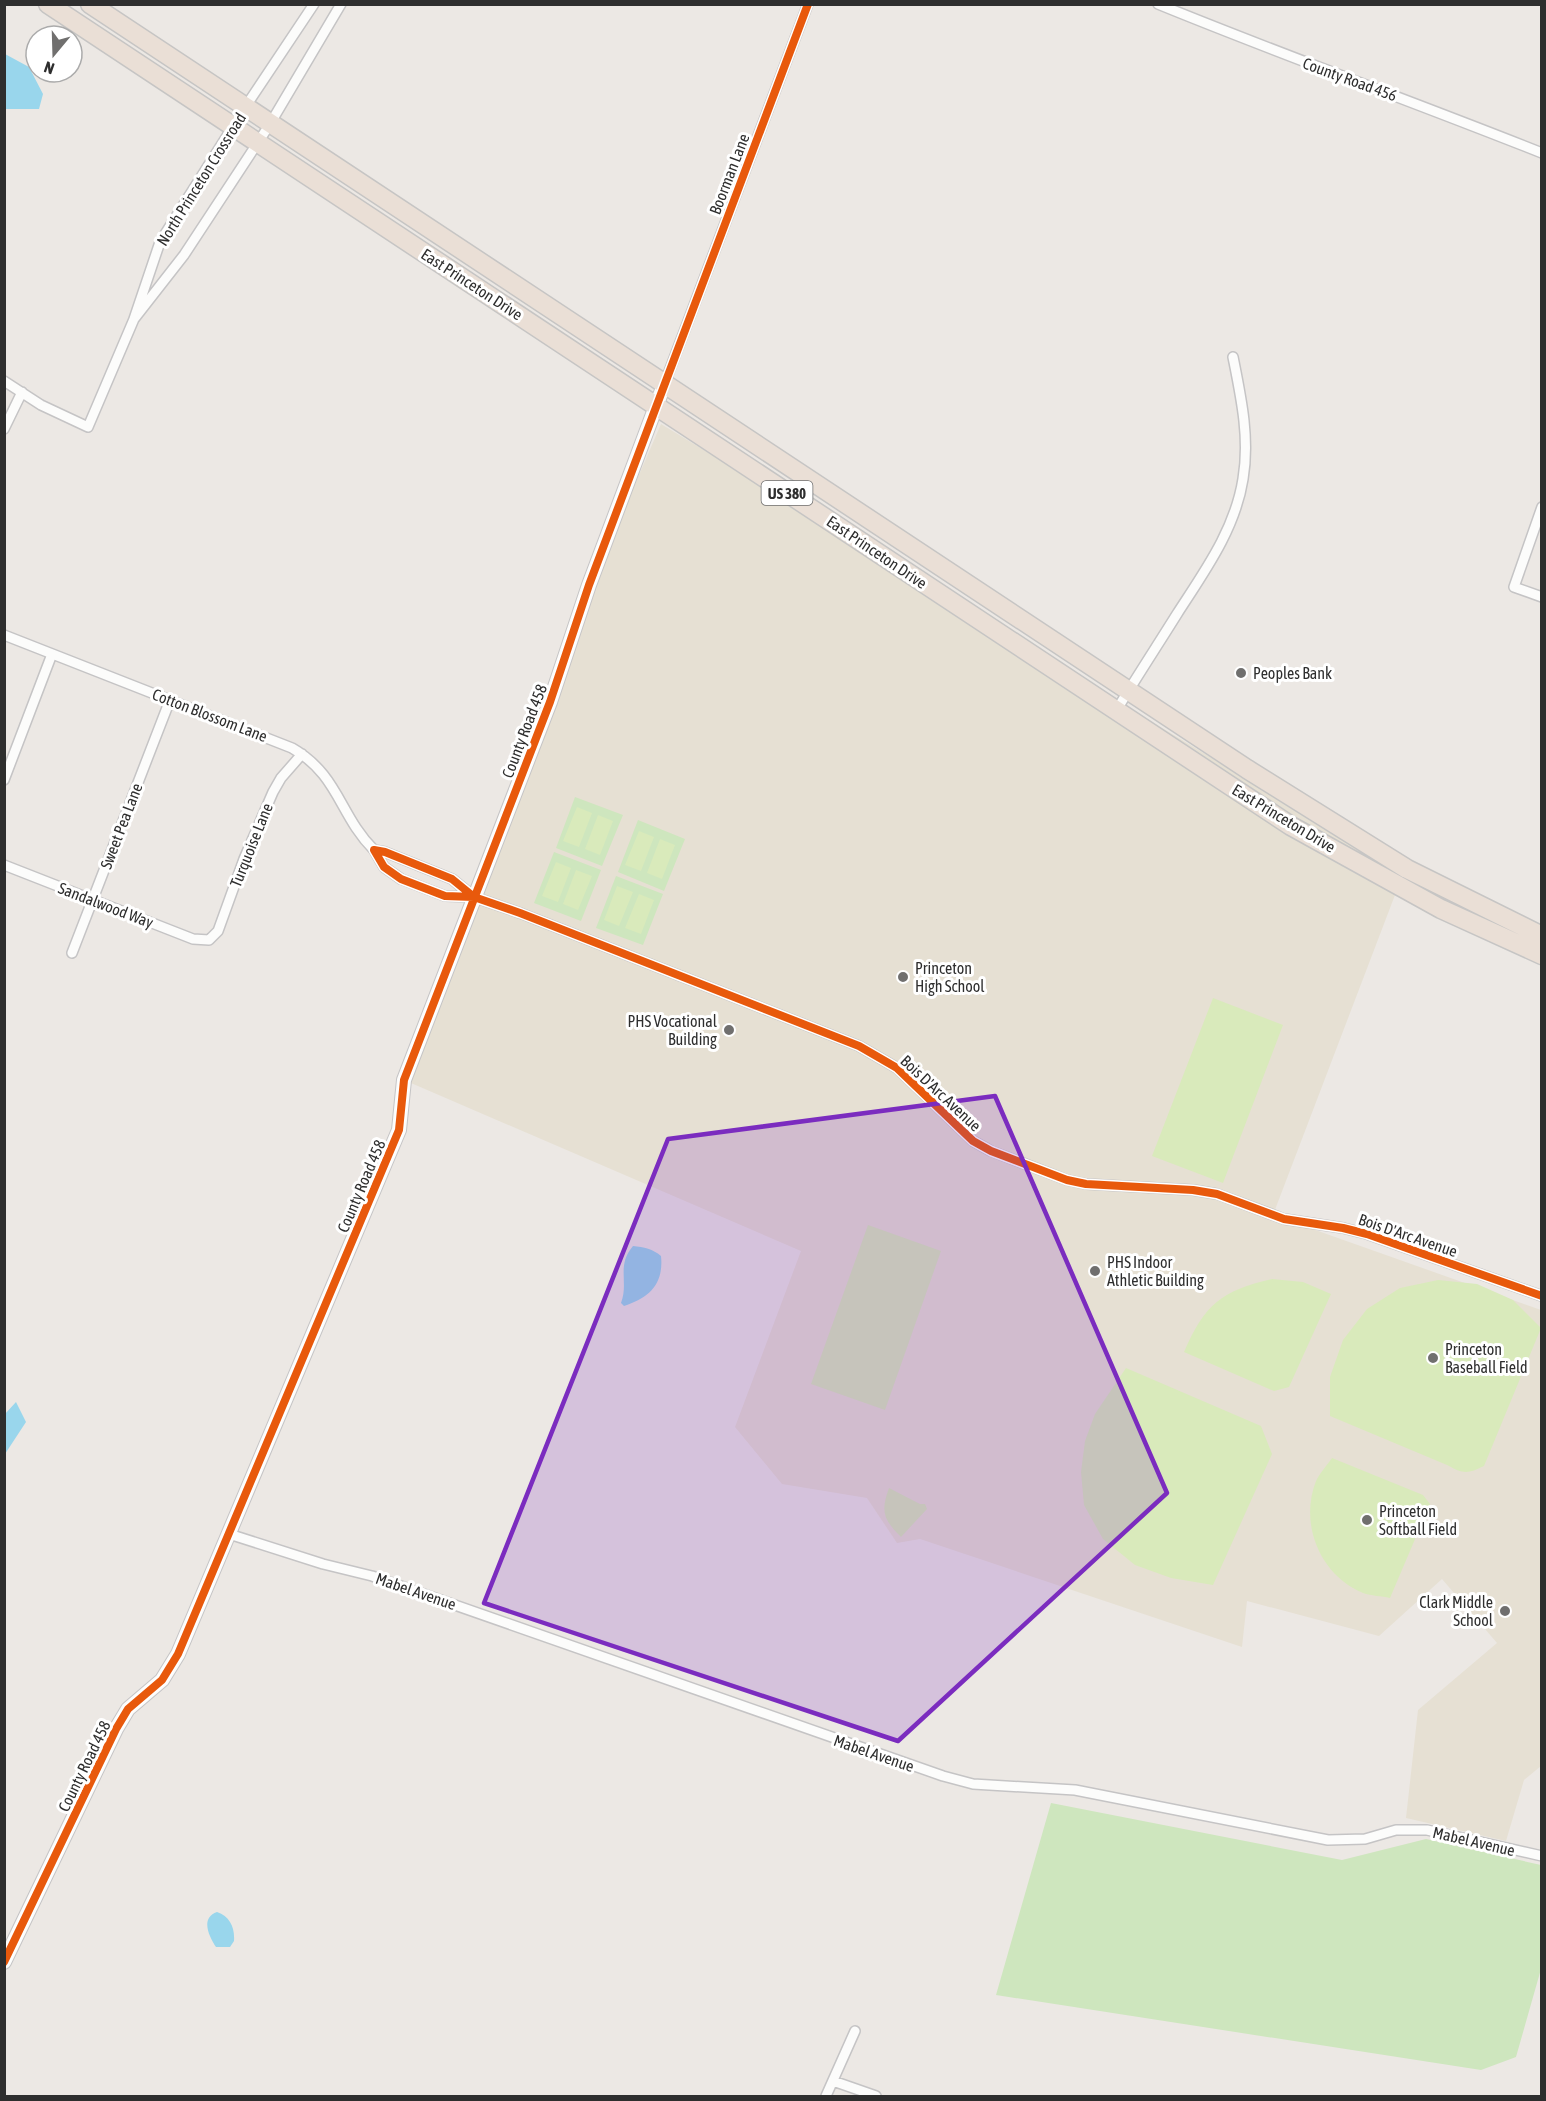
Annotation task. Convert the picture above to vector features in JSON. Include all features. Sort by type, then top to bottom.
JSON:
[{"type":"highway","name":"East Princeton Drive","points":[[48,4],[1291,826],[1441,909],[1542,955]]},
{"type":"highway","name":"East Princeton Drive","points":[[90,4],[1128,692],[1407,869],[1542,936]]},
{"type":"highway","points":[[1291,826],[1304,804]]},
{"type":"street","name":"North Princeton Crossroad","points":[[22,392],[52,411],[88,427],[134,320],[160,242],[314,4]]},
{"type":"street","name":"North Princeton Crossroad","points":[[134,320],[184,255],[270,124],[341,4]]},
{"type":"street","name":"Boorman Lane","points":[[664,385],[808,4]]},
{"type":"street","name":"County Road 456","points":[[1158,4],[1252,43],[1542,153]]},
{"type":"street","points":[[1116,711],[1215,556],[1230,526],[1244,478],[1245,431],[1241,393],[1233,357]]},
{"type":"street","points":[[4,381],[22,392],[4,429]]},
{"type":"street","name":"County Road 458","points":[[4,1962],[116,1729],[128,1710],[162,1680],[178,1654],[399,1130],[404,1080],[550,702],[589,585],[664,385]]},
{"type":"street","points":[[1542,507],[1514,587],[1542,597]]},
{"type":"street","name":"Cotton Blossom Lane","points":[[4,635],[282,743],[302,754],[325,775],[355,828],[374,850],[384,867],[395,876],[445,896],[474,897]]},
{"type":"street","points":[[4,780],[52,654]]},
{"type":"street","name":"Sweet Pea Lane","points":[[72,953],[170,700]]},
{"type":"street","name":"Turquoise Lane","points":[[209,940],[218,931],[244,860],[273,792],[281,778],[302,754]]},
{"type":"street","points":[[374,850],[385,852],[452,879],[474,897]]},
{"type":"street","name":"Sandalwood Way","points":[[4,866],[193,939],[209,940]]},
{"type":"street","name":"Bois D'Arc Avenue","points":[[474,897],[859,1046],[897,1068],[965,1136],[981,1147],[1000,1155],[1078,1183],[1205,1192],[1226,1197],[1284,1219],[1356,1230],[1542,1296]]},
{"type":"street","name":"Mabel Avenue","points":[[229,1534],[383,1579],[907,1765],[973,1784],[1075,1790],[1328,1840],[1365,1839],[1396,1830],[1427,1830],[1542,1856]]},
{"type":"street","points":[[826,2097],[855,2031]]},
{"type":"street","points":[[833,2081],[876,2097]]},
{"type":"highlighted area","points":[[995,1096],[1167,1493],[898,1741],[484,1603],[668,1139]]},
{"type":"shaded area","name":"Princeton High School","points":[[661,424],[1403,874],[1273,1215],[1541,1310],[1541,1766],[1524,1780],[1506,1841],[1406,1818],[1418,1710],[1497,1643],[1442,1579],[1379,1636],[1247,1601],[1242,1647],[920,1539],[897,1543],[867,1498],[782,1484],[735,1427],[801,1251],[404,1080],[572,630]]},
{"type":"green space","points":[[575,797],[623,815],[602,866],[556,848]]},
{"type":"green space","points":[[577,807],[592,813],[579,847],[563,841]]},
{"type":"green space","points":[[598,815],[613,821],[600,855],[585,849]]},
{"type":"green space","points":[[638,820],[685,839],[664,891],[618,872]]},
{"type":"green space","points":[[639,831],[654,837],[641,871],[625,865]]},
{"type":"green space","points":[[660,839],[675,845],[662,879],[647,873]]},
{"type":"green space","points":[[554,852],[601,870],[581,921],[534,903]]},
{"type":"green space","points":[[556,862],[571,868],[558,902],[542,896]]},
{"type":"green space","points":[[576,870],[592,876],[578,910],[563,904]]},
{"type":"green space","points":[[616,876],[663,894],[643,945],[596,928]]},
{"type":"green space","points":[[617,886],[633,892],[619,926],[604,920]]},
{"type":"green space","points":[[639,894],[654,900],[641,934],[625,928]]},
{"type":"green space","points":[[1213,998],[1283,1025],[1223,1183],[1152,1156]]},
{"type":"green space","points":[[868,1225],[941,1251],[885,1410],[811,1384]]},
{"type":"green space","points":[[1272,1279],[1303,1282],[1331,1294],[1289,1387],[1274,1391],[1184,1352],[1199,1322],[1217,1302],[1240,1289]]},
{"type":"green space","name":"Princeton Baseball Field","points":[[1438,1280],[1477,1284],[1513,1300],[1541,1328],[1484,1466],[1469,1472],[1457,1470],[1330,1416],[1330,1377],[1343,1340],[1367,1309],[1400,1288]]},
{"type":"green space","points":[[1126,1368],[1261,1426],[1272,1454],[1213,1585],[1171,1578],[1135,1565],[1103,1539],[1084,1505],[1081,1472],[1085,1441],[1095,1414]]},
{"type":"green space","name":"Princeton Softball Field","points":[[1332,1458],[1423,1495],[1430,1504],[1390,1598],[1366,1594],[1348,1585],[1335,1574],[1317,1546],[1312,1531],[1311,1497],[1316,1481]]},
{"type":"green space","points":[[889,1488],[920,1504],[925,1504],[927,1509],[901,1537],[885,1515]]},
{"type":"green space","points":[[1051,1803],[1342,1860],[1426,1839],[1541,1865],[1541,1969],[1516,2057],[1481,2070],[996,1995]]},
{"type":"water","points":[[5,54],[24,64],[24,84],[38,84],[43,94],[39,109],[5,109]]},
{"type":"water","points":[[633,1246],[648,1249],[661,1256],[660,1274],[653,1289],[641,1299],[624,1306],[621,1303],[625,1260]]},
{"type":"water","points":[[16,1402],[26,1422],[5,1454],[5,1414]]},
{"type":"water","points":[[217,1912],[225,1916],[234,1932],[234,1941],[230,1947],[216,1947],[209,1933],[207,1923],[209,1918]]},
{"type":"cycle path","points":[[4,1962],[116,1729],[128,1709],[162,1680],[178,1654],[399,1130],[404,1080],[550,702],[589,585],[808,4]]},
{"type":"cycle path","points":[[474,897],[452,879],[385,852],[374,850],[384,867],[401,879],[445,896],[474,897],[520,913],[859,1046],[897,1068],[973,1141],[991,1151],[1067,1180],[1086,1184],[1193,1190],[1217,1194],[1284,1219],[1367,1234],[1542,1296]]},
{"type":"place","name":"Peoples Bank","points":[[1241,673]]},
{"type":"place","name":"Princeton High School","points":[[903,977]]},
{"type":"place","name":"PHS Vocational Building","points":[[729,1030]]},
{"type":"place","name":"PHS Indoor Athletic Building","points":[[1095,1271]]},
{"type":"place","name":"Princeton Baseball Field","points":[[1433,1358]]},
{"type":"place","name":"Princeton Softball Field","points":[[1367,1520]]},
{"type":"place","name":"Clark Middle School","points":[[1505,1611]]}]
